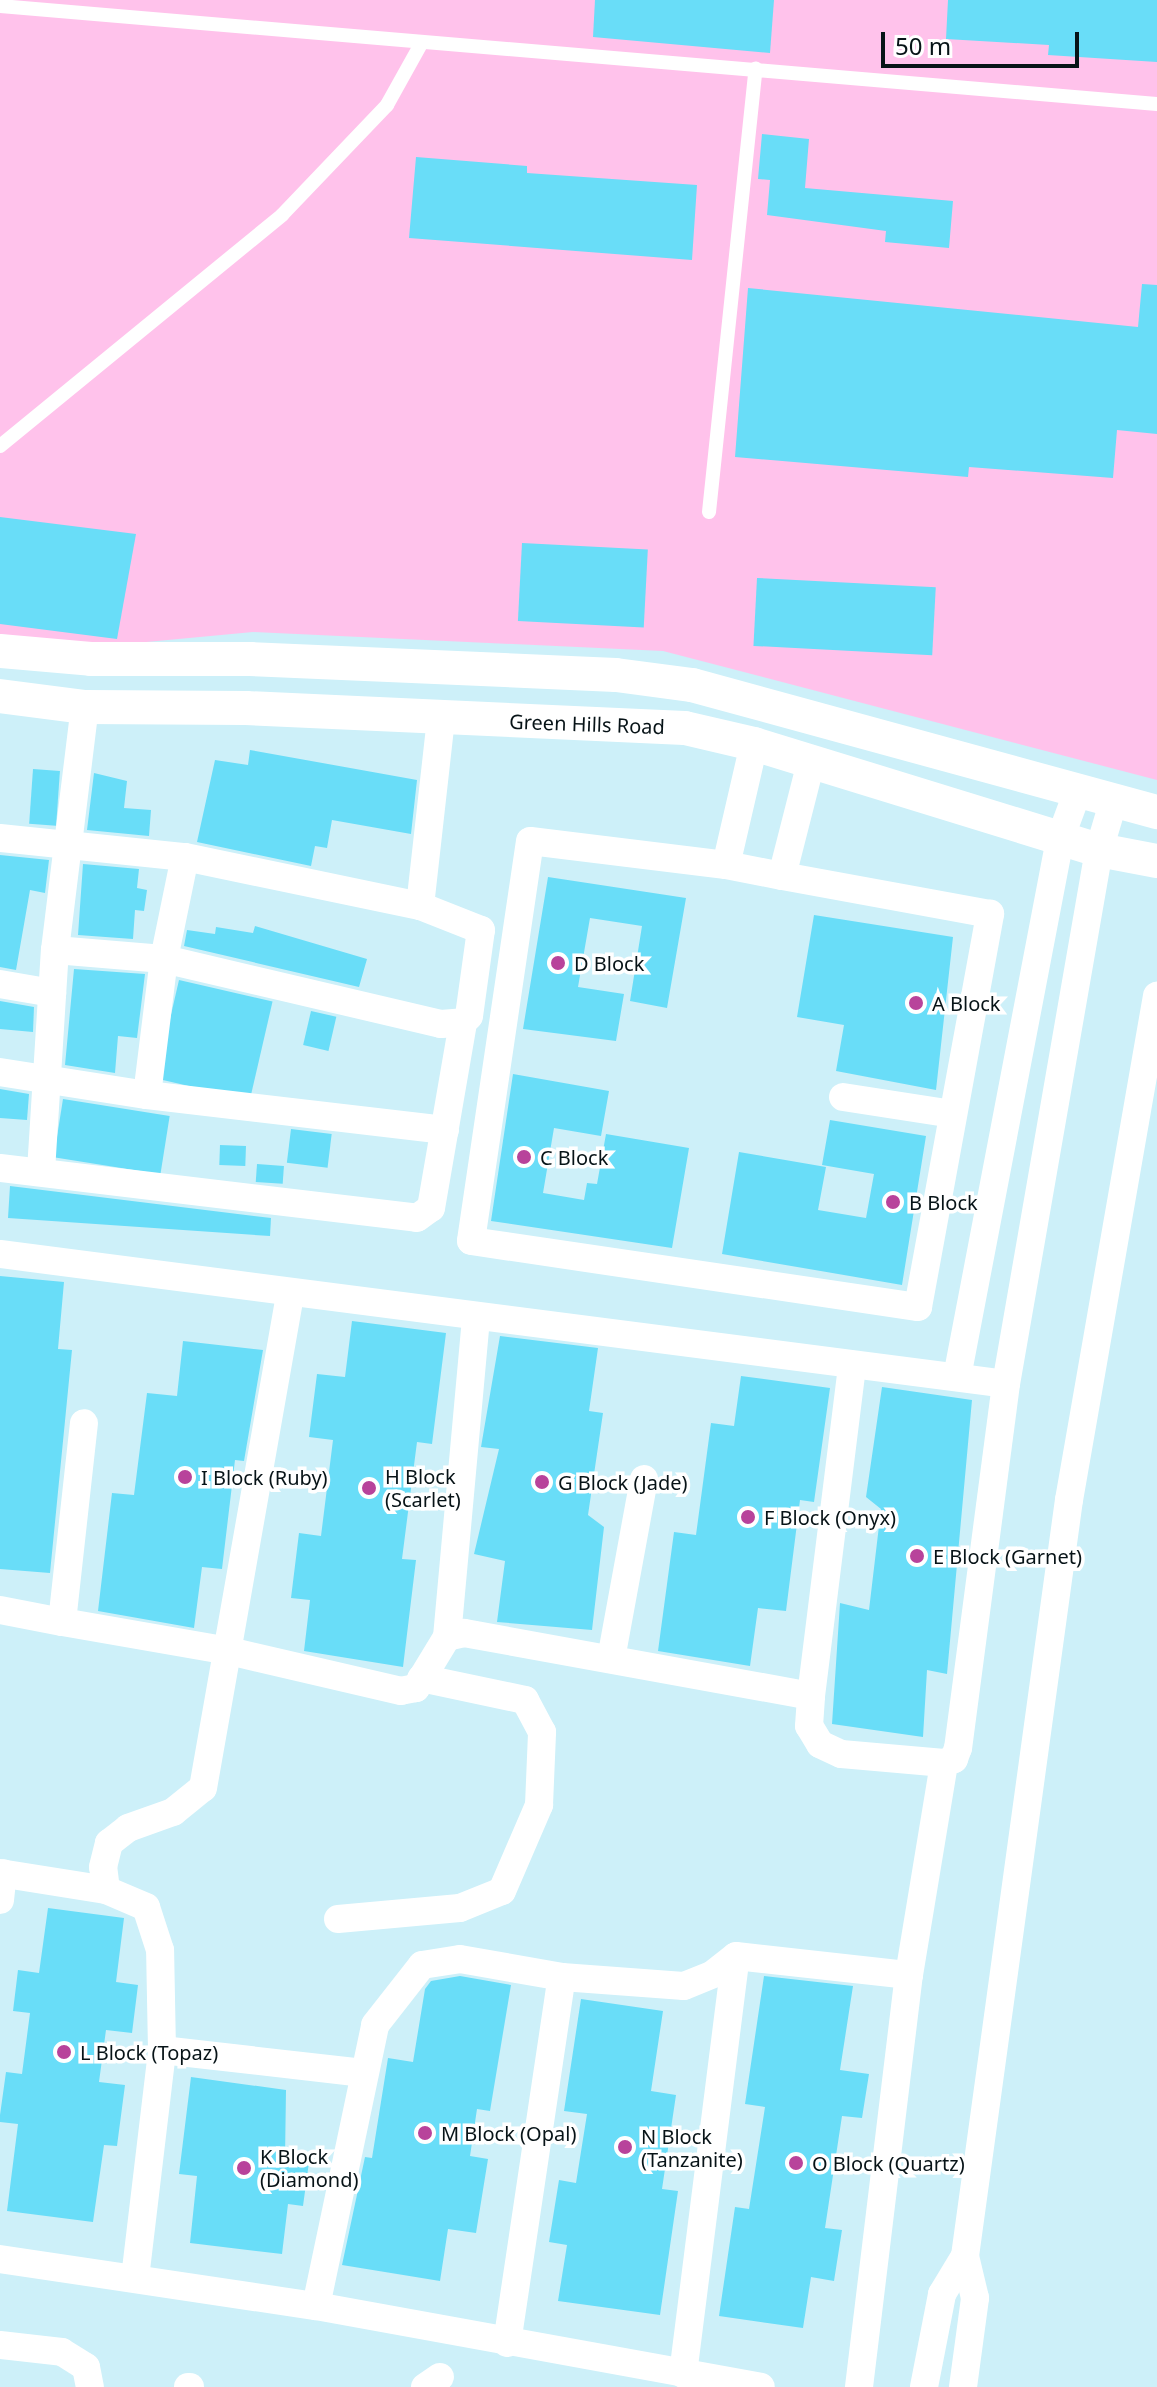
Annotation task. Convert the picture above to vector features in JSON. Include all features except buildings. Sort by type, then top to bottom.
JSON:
[{"type":"street","points":[[0,651],[91,659],[250,659],[631,677],[765,703],[1077,793],[1157,812]]},
{"type":"street","name":"Green Hills Road","points":[[0,696],[85,707],[246,708],[441,720],[685,728],[754,744],[1099,850],[1157,861]]},
{"type":"street","points":[[41,1171],[65,844],[85,707]]},
{"type":"street","points":[[420,906],[441,720]]},
{"type":"street","points":[[726,865],[754,744]]},
{"type":"street","points":[[782,876],[811,762]]},
{"type":"street","points":[[957,1377],[1008,1131],[1060,839],[1077,793]]},
{"type":"street","points":[[852,1365],[809,1726],[820,1744],[841,1754],[944,1763],[954,1759],[958,1748],[1006,1384],[1099,850],[1113,803]]},
{"type":"street","points":[[0,838],[185,857],[420,906],[481,930],[469,1016],[463,1022],[431,1208],[417,1218],[0,1168]]},
{"type":"street","points":[[530,841],[726,865],[990,914],[918,1307],[471,1241],[530,841]]},
{"type":"street","points":[[147,1095],[164,959],[185,857]]},
{"type":"street","points":[[55,950],[164,959],[441,1024],[463,1022]]},
{"type":"street","points":[[0,984],[52,993]]},
{"type":"street","points":[[963,2387],[975,2298],[965,2256],[1069,1500],[1157,996]]},
{"type":"street","points":[[0,1072],[147,1095],[445,1130]]},
{"type":"street","points":[[843,1097],[953,1114]]},
{"type":"street","points":[[1008,1131],[1050,1137]]},
{"type":"street","points":[[0,1254],[290,1295],[1006,1384]]},
{"type":"street","points":[[106,1890],[103,1867],[109,1843],[128,1828],[173,1812],[203,1788],[290,1295]]},
{"type":"street","points":[[0,1610],[229,1651],[401,1691],[416,1688],[447,1637],[476,1318]]},
{"type":"street","points":[[62,1622],[84,1423]]},
{"type":"street","points":[[611,1659],[644,1479]]},
{"type":"street","points":[[447,1637],[464,1633],[811,1696]]},
{"type":"street","points":[[338,1919],[460,1908],[502,1891],[539,1805],[542,1732],[525,1700],[421,1678]]},
{"type":"street","points":[[859,2387],[909,1975],[944,1763]]},
{"type":"street","points":[[1,1882],[106,1890],[146,1907],[160,1950],[162,2050],[135,2278]]},
{"type":"street","points":[[316,2306],[375,2025],[422,1965],[460,1959],[562,1977],[684,1986],[713,1974],[736,1956],[909,1975]]},
{"type":"street","points":[[683,2374],[736,1956]]},
{"type":"street","points":[[507,2343],[562,1977]]},
{"type":"street","points":[[162,2050],[364,2073]]},
{"type":"street","points":[[924,2387],[942,2294],[965,2256]]},
{"type":"street","points":[[0,2259],[316,2306],[761,2387]]},
{"type":"street","points":[[0,2345],[62,2352],[86,2367],[90,2387]]},
{"type":"lane","points":[[0,6],[1157,104]]},
{"type":"lane","points":[[0,446],[282,215],[387,105],[422,42]]},
{"type":"lane","points":[[709,512],[756,68]]},
{"type":"shaded area","points":[[0,0],[1157,0],[1157,780],[663,651],[253,632],[93,647],[0,634]]},
{"type":"place","name":"D Block","points":[[558,963]]},
{"type":"place","name":"A Block","points":[[916,1003]]},
{"type":"place","name":"C Block","points":[[524,1157]]},
{"type":"place","name":"B Block","points":[[893,1202]]},
{"type":"place","name":"I Block (Ruby)","points":[[185,1477]]},
{"type":"place","name":"G Block (Jade)","points":[[542,1482]]},
{"type":"place","name":"H Block (Scarlet)","points":[[369,1488]]},
{"type":"place","name":"F Block (Onyx)","points":[[748,1517]]},
{"type":"place","name":"E Block (Garnet)","points":[[917,1556]]},
{"type":"place","name":"L Block (Topaz)","points":[[64,2052]]},
{"type":"place","name":"M Block (Opal)","points":[[425,2133]]},
{"type":"place","name":"N Block (Tanzanite)","points":[[625,2147]]},
{"type":"place","name":"O Block (Quartz)","points":[[796,2163]]},
{"type":"place","name":"K Block (Diamond)","points":[[244,2168]]}]
